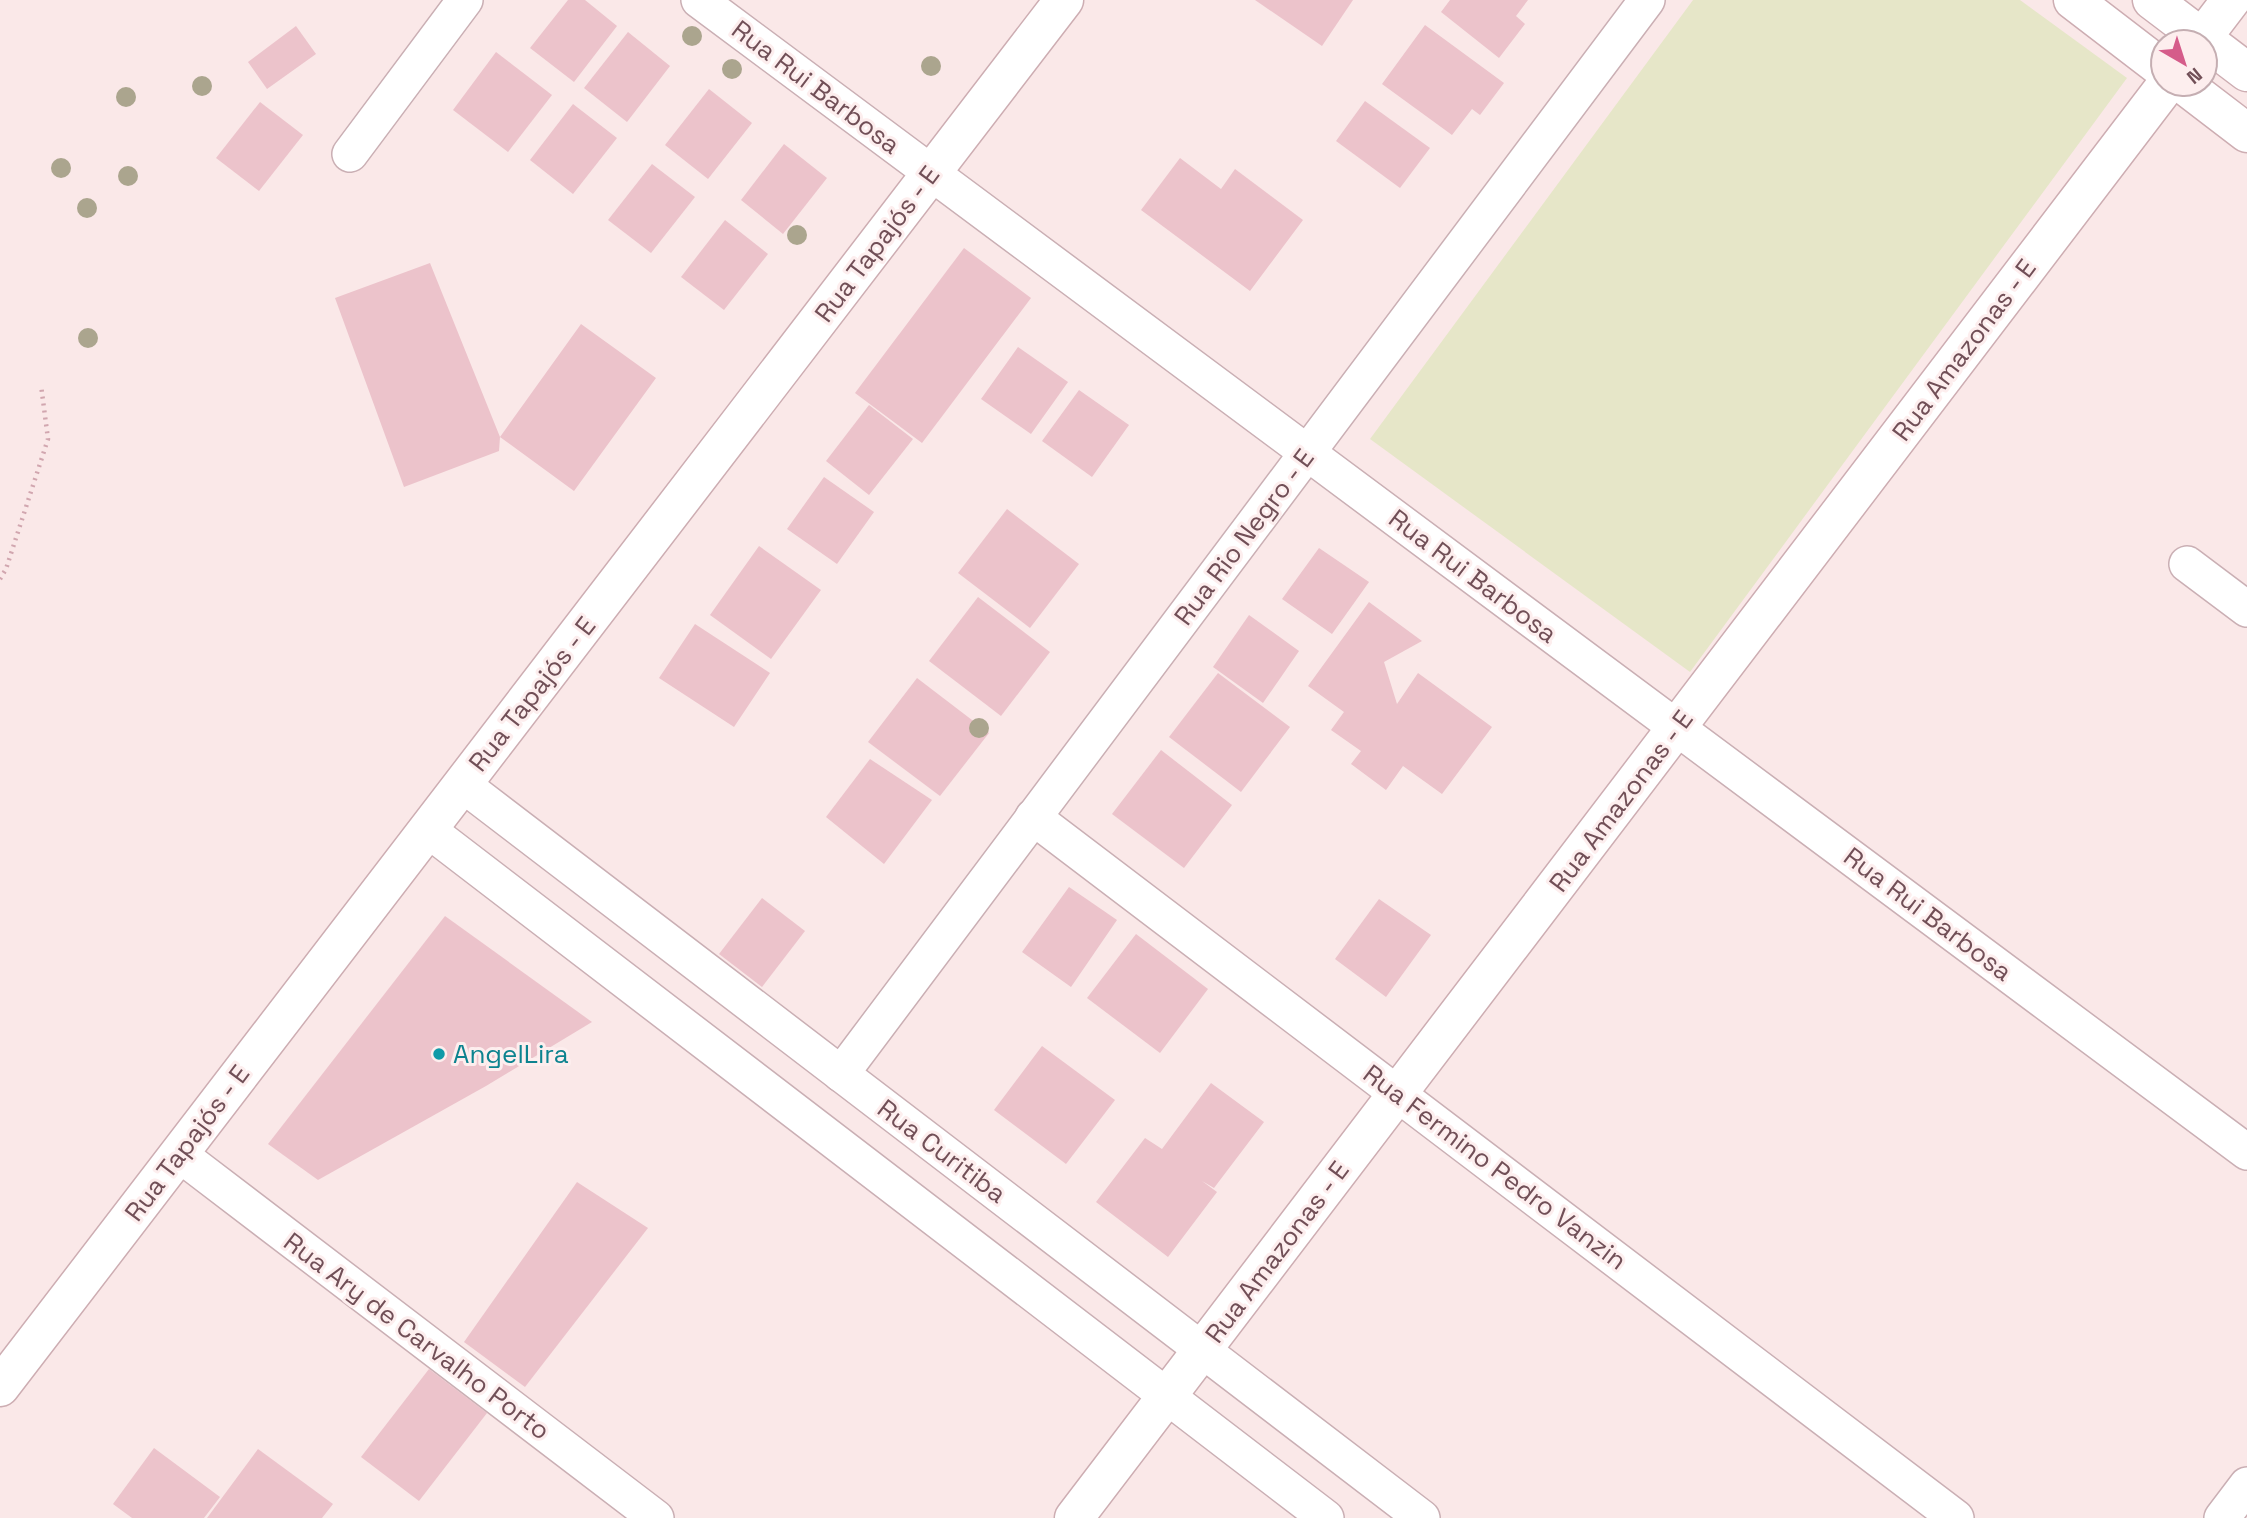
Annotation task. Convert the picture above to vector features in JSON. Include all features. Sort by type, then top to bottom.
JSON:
[{"type":"street","points":[[350,154],[465,0]]},
{"type":"street","name":"Rua Rui Barbosa","points":[[699,0],[2247,1152]]},
{"type":"street","name":"Rua Tapajós - E","points":[[0,1387],[1064,0]]},
{"type":"street","name":"Rua Rio Negro - E","points":[[841,1074],[1647,0]]},
{"type":"street","points":[[2073,0],[2149,58]]},
{"type":"street","points":[[2152,0],[2186,28]]},
{"type":"street","points":[[2210,28],[2231,0]]},
{"type":"street","points":[[2219,53],[2247,72]]},
{"type":"street","name":"Rua Amazonas - E","points":[[1074,1518],[2155,98]]},
{"type":"street","points":[[2201,98],[2247,133]]},
{"type":"street","points":[[2187,564],[2247,609]]},
{"type":"street","name":"Rua Curitiba","points":[[463,784],[1422,1518]]},
{"type":"street","name":"Rua Fermino Pedro Vanzin","points":[[1033,817],[1956,1518]]},
{"type":"street","points":[[427,829],[1326,1518]]},
{"type":"street","name":"Rua Ary de Carvalho Porto","points":[[179,1154],[656,1518]]},
{"type":"street","points":[[2222,1518],[2247,1485]]},
{"type":"path","points":[[0,579],[6,569],[48,439],[41,385]]},
{"type":"green space","points":[[1693,0],[2020,0],[2127,78],[1690,672],[1370,439]]},
{"type":"building","points":[[568,0],[585,0],[617,26],[574,82],[530,48]]},
{"type":"building","points":[[1255,0],[1353,0],[1322,46]]},
{"type":"building","points":[[1450,0],[1528,0],[1516,16],[1525,24],[1499,58],[1441,12]]},
{"type":"building","points":[[1425,25],[1504,83],[1480,115],[1472,109],[1452,135],[1382,84]]},
{"type":"building","points":[[296,26],[316,54],[267,89],[248,62]]},
{"type":"building","points":[[628,32],[670,66],[627,122],[584,88]]},
{"type":"building","points":[[496,52],[552,95],[508,152],[453,110]]},
{"type":"building","points":[[709,89],[752,123],[708,179],[665,145]]},
{"type":"building","points":[[1365,101],[1430,148],[1400,188],[1336,141]]},
{"type":"building","points":[[260,102],[303,135],[259,191],[216,158]]},
{"type":"building","points":[[573,104],[617,138],[573,194],[530,160]]},
{"type":"building","points":[[784,144],[827,178],[783,234],[741,200]]},
{"type":"building","points":[[1180,158],[1221,189],[1235,169],[1303,220],[1250,291],[1141,210]]},
{"type":"building","points":[[652,164],[695,197],[651,253],[608,220]]},
{"type":"building","points":[[725,220],[768,254],[724,310],[681,277]]},
{"type":"building","points":[[964,248],[1031,298],[922,443],[855,393]]},
{"type":"building","points":[[430,263],[500,437],[499,451],[404,487],[335,298]]},
{"type":"building","points":[[581,324],[656,378],[574,491],[500,437]]},
{"type":"building","points":[[1018,347],[1068,382],[1031,434],[981,399]]},
{"type":"building","points":[[1079,390],[1129,425],[1092,477],[1042,441]]},
{"type":"building","points":[[869,405],[913,439],[869,495],[826,461]]},
{"type":"building","points":[[824,477],[874,512],[837,564],[787,529]]},
{"type":"building","points":[[1007,509],[1079,564],[1030,628],[958,573]]},
{"type":"building","points":[[759,546],[821,590],[771,659],[710,615]]},
{"type":"building","points":[[1319,548],[1369,582],[1332,634],[1282,599]]},
{"type":"building","points":[[978,597],[1050,652],[1001,716],[929,661]]},
{"type":"building","points":[[1369,602],[1422,641],[1384,662],[1397,704],[1418,673],[1492,727],[1442,794],[1403,766],[1386,790],[1351,764],[1361,751],[1331,730],[1344,712],[1308,686]]},
{"type":"building","points":[[1249,615],[1299,651],[1263,703],[1213,667]]},
{"type":"building","points":[[695,624],[770,673],[734,727],[659,678]]},
{"type":"building","points":[[1218,673],[1290,727],[1241,792],[1169,737]]},
{"type":"building","points":[[917,678],[989,733],[940,796],[868,742]]},
{"type":"building","points":[[1161,750],[1232,805],[1184,868],[1112,814]]},
{"type":"building","points":[[870,759],[932,800],[884,864],[826,817]]},
{"type":"building","points":[[1069,887],[1117,920],[1071,987],[1022,952]]},
{"type":"building","points":[[762,898],[805,931],[762,987],[719,954]]},
{"type":"building","points":[[1379,899],[1431,935],[1386,997],[1335,959]]},
{"type":"building","name":"AngelLira","points":[[445,916],[592,1022],[486,1086],[318,1180],[268,1144]]},
{"type":"building","points":[[1136,934],[1208,989],[1160,1053],[1087,998]]},
{"type":"building","points":[[1042,1046],[1115,1100],[1066,1164],[994,1110]]},
{"type":"building","points":[[1211,1083],[1264,1122],[1214,1188],[1202,1181],[1217,1192],[1168,1257],[1096,1202],[1145,1138],[1162,1149]]},
{"type":"building","points":[[577,1182],[648,1228],[525,1387],[464,1342]]},
{"type":"building","points":[[429,1369],[487,1413],[419,1501],[361,1457]]},
{"type":"building","points":[[154,1448],[220,1497],[204,1518],[132,1518],[113,1504]]},
{"type":"building","points":[[258,1449],[333,1504],[322,1518],[207,1518]]},
{"type":"place","name":"AngelLira","points":[[439,1054]]}]
